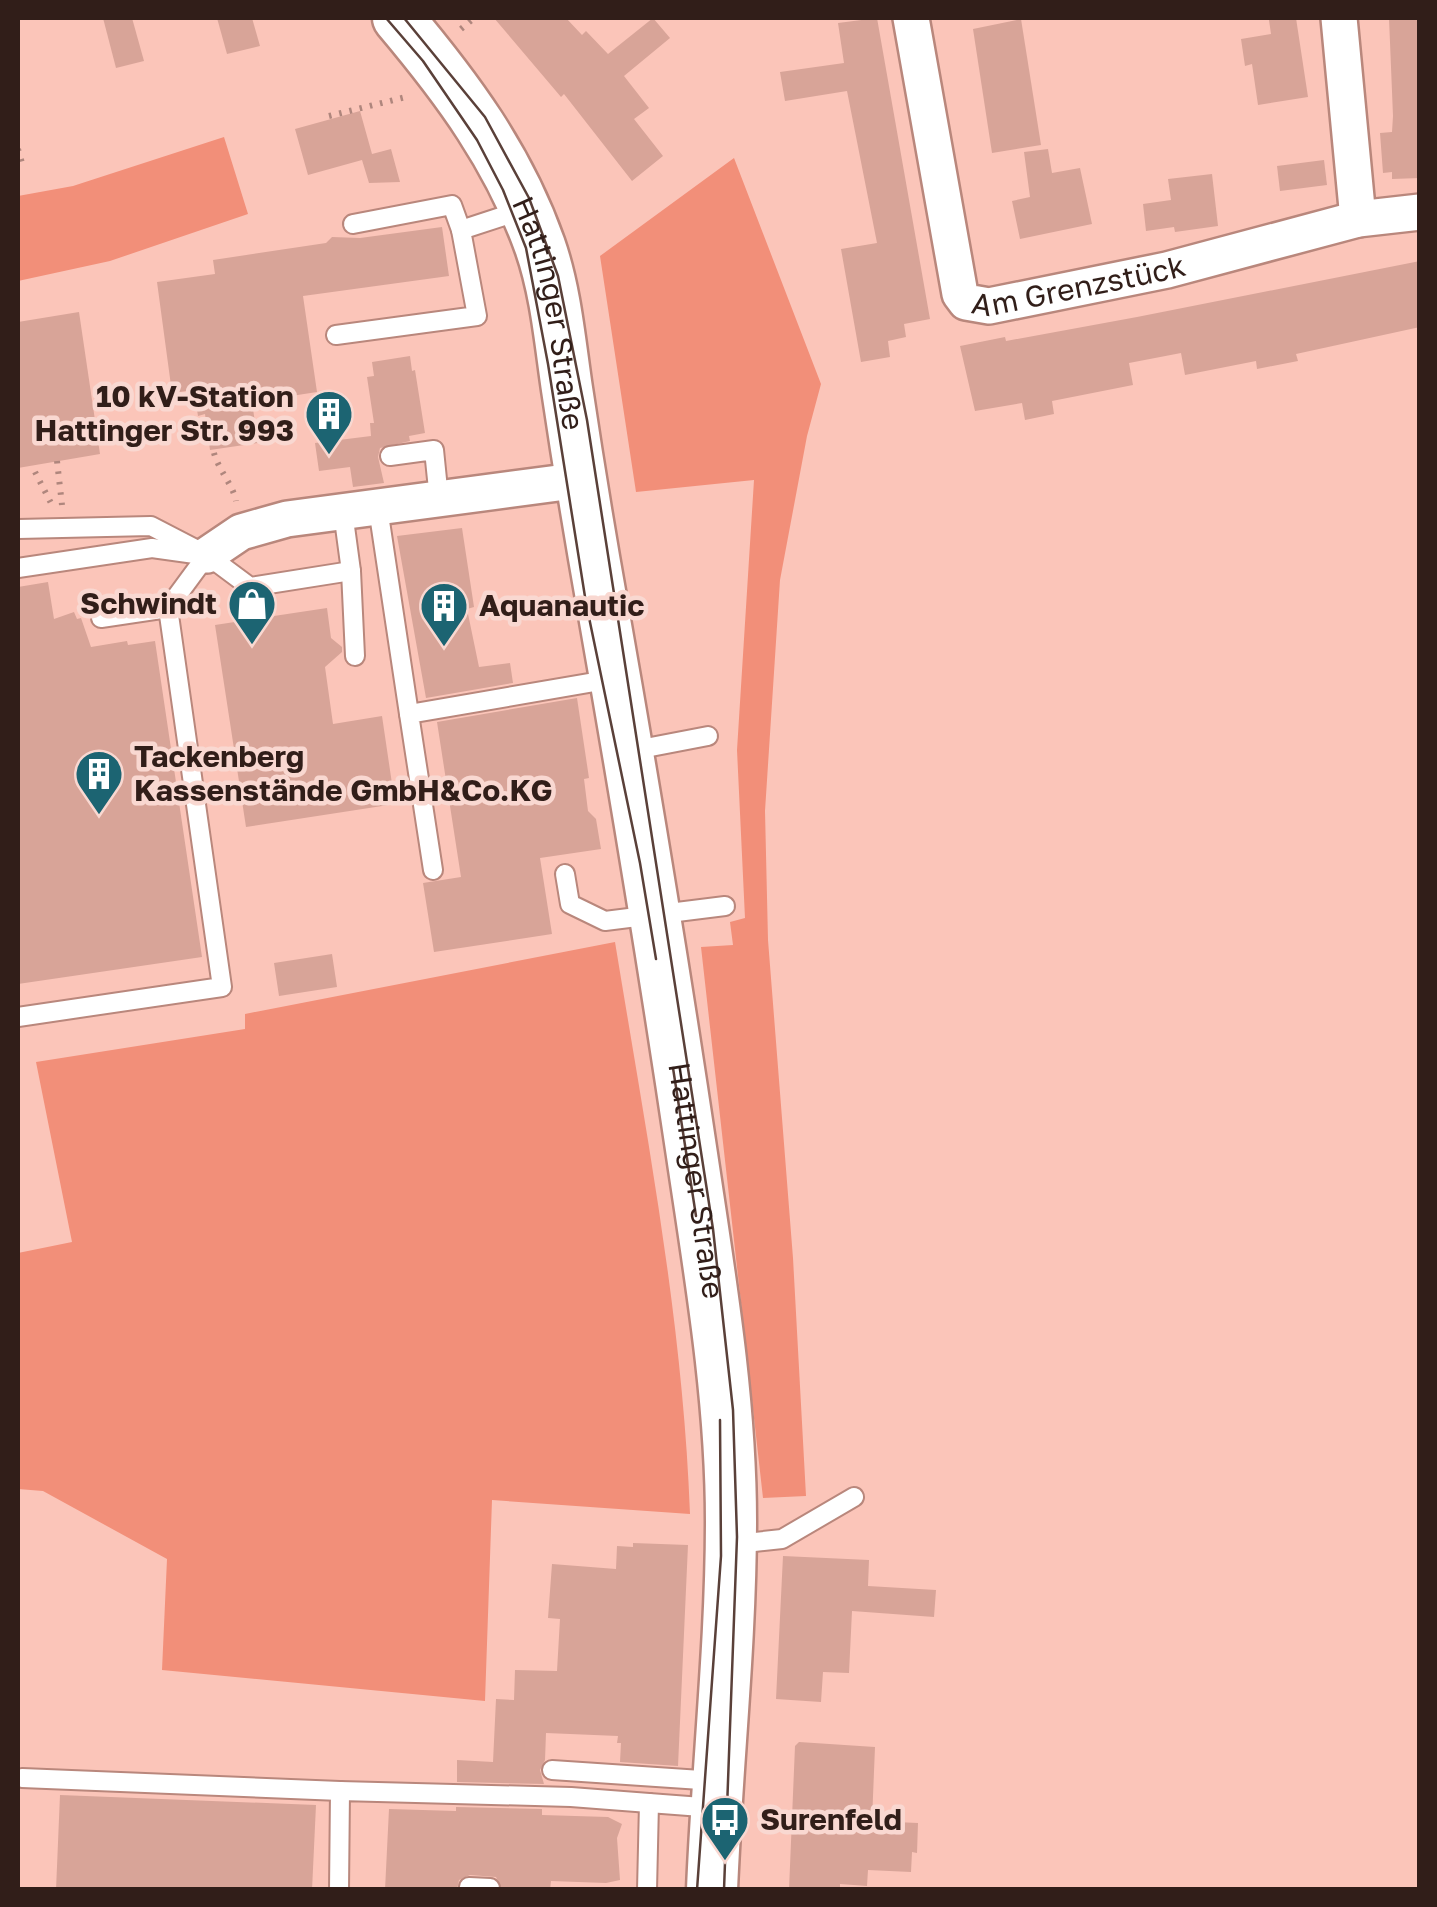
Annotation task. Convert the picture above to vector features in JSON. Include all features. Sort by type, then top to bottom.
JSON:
[{"type":"street","name":"Hattinger Straße","points":[[398,18],[446,76],[499,152],[526,209],[552,294],[657,915],[723,1386],[730,1545],[712,1890]]},
{"type":"street","name":"Am Grenzstück","points":[[911,18],[960,294],[966,302],[990,306],[1167,270],[1358,219]]},
{"type":"street","points":[[1339,18],[1358,219],[1420,212]]},
{"type":"street","points":[[207,555],[241,532],[287,519],[581,480]]},
{"type":"lane","points":[[336,335],[478,316],[461,230],[452,205],[353,224]]},
{"type":"lane","points":[[461,230],[526,209]]},
{"type":"lane","points":[[390,456],[434,450],[440,500]]},
{"type":"lane","points":[[378,508],[433,870]]},
{"type":"lane","points":[[343,512],[351,571],[355,656]]},
{"type":"lane","points":[[18,529],[151,526],[207,555],[250,586],[351,571]]},
{"type":"lane","points":[[18,568],[152,548],[207,555]]},
{"type":"lane","points":[[18,1017],[222,986],[168,608],[207,555]]},
{"type":"lane","points":[[101,618],[168,608]]},
{"type":"lane","points":[[409,714],[615,678]]},
{"type":"lane","points":[[628,752],[708,736]]},
{"type":"lane","points":[[565,874],[570,904],[605,920],[726,906]]},
{"type":"lane","points":[[730,1545],[782,1538],[854,1497]]},
{"type":"lane","points":[[552,1770],[716,1794]]},
{"type":"lane","points":[[22,1778],[648,1803],[716,1794]]},
{"type":"lane","points":[[339,1890],[340,1791]]},
{"type":"lane","points":[[647,1890],[648,1803]]},
{"type":"lane","points":[[468,1887],[490,1888]]},
{"type":"path","points":[[461,29],[474,18]]},
{"type":"path","points":[[328,116],[420,94]]},
{"type":"path","points":[[18,149],[22,163]]},
{"type":"path","points":[[214,453],[219,471],[234,494],[241,532]]},
{"type":"path","points":[[57,461],[65,528]]},
{"type":"path","points":[[35,472],[65,528]]},
{"type":"shaded area","points":[[224,137],[248,214],[110,261],[18,281],[18,196],[73,186]]},
{"type":"shaded area","points":[[734,158],[821,384],[807,436],[780,580],[765,811],[768,940],[793,1258],[806,1496],[763,1498],[701,947],[733,945],[730,922],[745,918],[737,750],[754,480],[636,492],[600,256]]},
{"type":"shaded area","points":[[615,942],[671,1299],[690,1514],[492,1500],[485,1701],[162,1670],[167,1559],[43,1491],[18,1489],[18,1253],[72,1242],[36,1062],[245,1029],[245,1014]]},
{"type":"building","points":[[103,18],[132,18],[144,61],[116,68]]},
{"type":"building","points":[[217,18],[252,18],[260,46],[227,54]]},
{"type":"building","points":[[494,18],[566,18],[582,35],[586,31],[608,54],[653,18],[670,38],[624,76],[649,108],[634,119],[663,156],[632,181],[564,94],[561,97]]},
{"type":"building","points":[[877,18],[930,319],[904,324],[906,337],[888,341],[890,357],[861,362],[841,249],[877,243],[847,91],[785,101],[780,72],[844,63],[838,23]]},
{"type":"building","points":[[1296,18],[1308,97],[1258,105],[1252,64],[1245,66],[1241,39],[1271,34],[1269,20]]},
{"type":"building","points":[[1389,18],[1420,18],[1420,178],[1392,179],[1392,172],[1383,173],[1380,133],[1392,132],[1393,116]]},
{"type":"building","points":[[1021,19],[1041,145],[992,153],[973,29]]},
{"type":"building","points":[[360,111],[372,154],[391,149],[400,182],[369,183],[362,160],[308,175],[295,129]]},
{"type":"building","points":[[1048,149],[1052,173],[1080,168],[1092,224],[1020,239],[1012,201],[1030,197],[1024,152]]},
{"type":"building","points":[[1324,160],[1327,185],[1280,191],[1277,166]]},
{"type":"building","points":[[1212,174],[1218,226],[1175,232],[1174,227],[1146,231],[1143,204],[1171,200],[1168,179]]},
{"type":"building","points":[[442,227],[449,276],[303,296],[317,392],[252,402],[258,443],[210,450],[205,414],[198,416],[194,390],[172,393],[157,282],[215,274],[213,260],[326,243],[332,237],[360,238]]},
{"type":"building","points":[[1420,261],[1420,327],[1296,354],[1298,361],[1257,369],[1256,361],[1185,375],[1181,353],[1129,363],[1133,385],[1052,401],[1054,414],[1025,420],[1022,403],[975,411],[960,346],[1137,317]]},
{"type":"building","points":[[79,312],[100,454],[18,468],[18,322]]},
{"type":"building","points":[[410,356],[425,433],[380,448],[378,457],[384,483],[353,487],[350,467],[319,471],[315,443],[371,436],[370,423],[374,423],[367,377],[374,376],[372,362]]},
{"type":"building","points":[[462,528],[474,607],[467,609],[479,667],[510,663],[513,683],[426,698],[397,536]]},
{"type":"building","name":"Tackenberg Kassenstände GmbH&Co.KG","points":[[48,582],[54,619],[74,612],[77,619],[81,618],[91,647],[155,641],[202,957],[18,984],[18,587]]},
{"type":"building","points":[[327,608],[331,638],[342,647],[342,652],[325,667],[333,724],[382,716],[395,804],[246,827],[215,625]]},
{"type":"building","points":[[577,698],[589,778],[584,779],[588,811],[596,819],[601,849],[540,858],[552,934],[434,952],[423,883],[461,877],[437,722]]},
{"type":"building","points":[[332,954],[337,987],[279,996],[274,963]]},
{"type":"building","points":[[633,1543],[688,1545],[678,1766],[620,1762],[618,1736],[546,1733],[545,1760],[540,1770],[544,1784],[457,1782],[457,1760],[493,1762],[496,1699],[514,1700],[515,1670],[557,1671],[560,1619],[548,1618],[552,1564],[616,1569],[617,1546],[633,1547]]},
{"type":"building","points":[[783,1556],[869,1560],[868,1586],[936,1590],[934,1617],[852,1611],[849,1673],[823,1672],[821,1702],[776,1699]]},
{"type":"building","points":[[799,1742],[875,1747],[872,1821],[918,1823],[917,1853],[912,1852],[911,1872],[868,1870],[867,1886],[840,1884],[840,1890],[789,1890],[795,1746]]},
{"type":"building","points":[[60,1795],[316,1805],[312,1890],[56,1890]]},
{"type":"building","points":[[456,1807],[542,1809],[542,1815],[608,1817],[622,1824],[617,1838],[620,1880],[551,1881],[550,1890],[502,1890],[496,1877],[470,1875],[459,1880],[457,1890],[385,1890],[389,1809],[456,1811]]},
{"type":"tram line","points":[[386,18],[423,61],[477,140],[503,190],[526,248],[586,603],[656,959]]},
{"type":"tram line","points":[[404,18],[485,117],[529,198],[558,276],[587,420],[713,1229],[733,1410],[737,1537],[724,1890]]},
{"type":"tram line","points":[[673,1068],[696,1216]]},
{"type":"tram line","points":[[697,1890],[721,1556],[720,1420]]},
{"type":"place","name":"10 kV-Station Hattinger Str. 993","points":[[329,456]]},
{"type":"place","name":"Schwindt","points":[[252,646]]},
{"type":"place","name":"Aquanautic","points":[[444,648]]},
{"type":"place","name":"Tackenberg Kassenstände GmbH&Co.KG","points":[[99,816]]},
{"type":"place","name":"Surenfeld","points":[[725,1862]]}]
